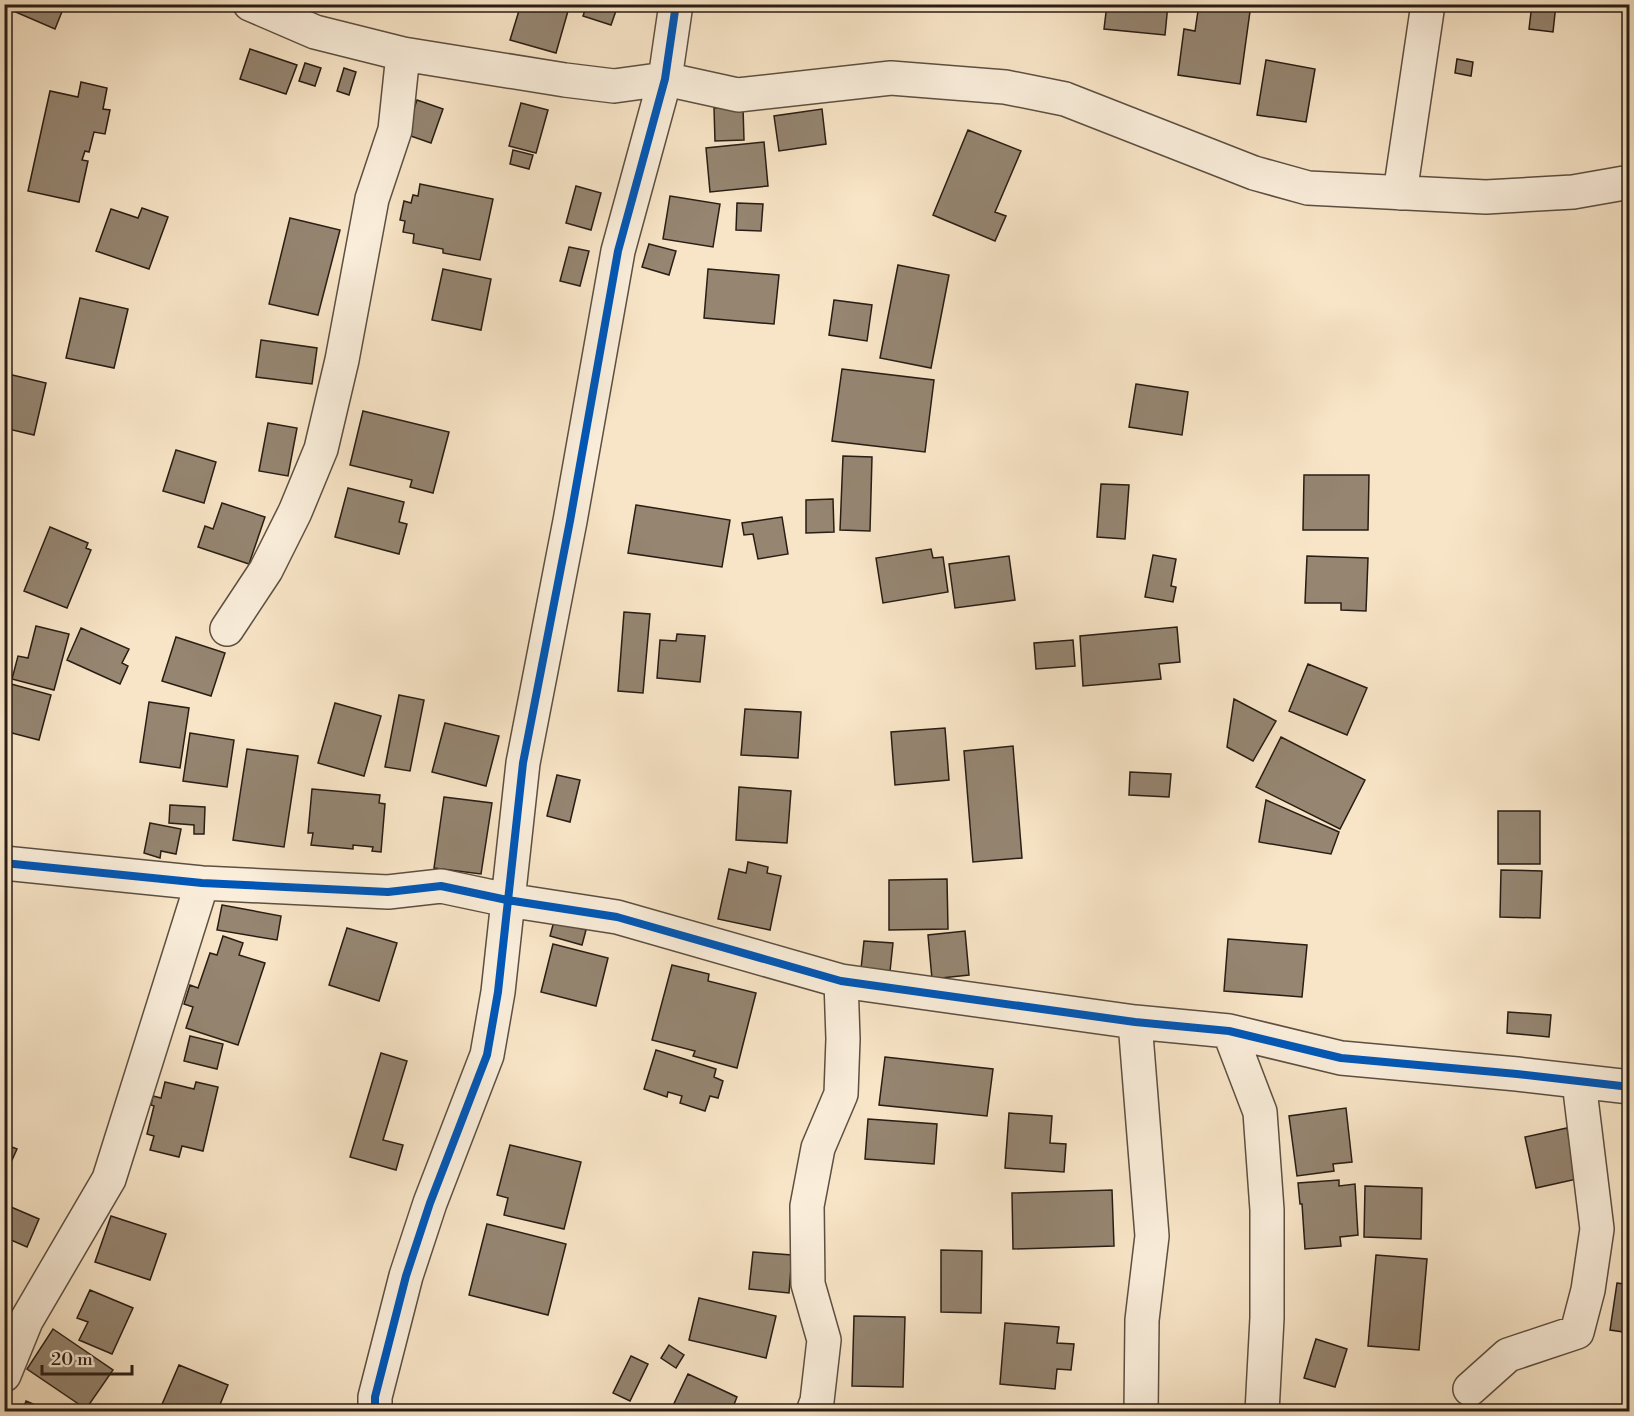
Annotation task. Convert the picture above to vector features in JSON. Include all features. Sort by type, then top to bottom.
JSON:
[{"type":"street","points":[[250,4],[315,32],[403,54],[614,86],[665,79],[738,95],[891,78],[1005,87],[1065,99],[1254,173],[1308,188],[1486,197],[1573,192],[1629,182]]},
{"type":"street","points":[[375,1412],[375,1397],[406,1276],[430,1203],[487,1055],[498,992],[523,763],[570,521],[618,251],[665,79],[676,4]]},
{"type":"street","points":[[1400,193],[1428,4]]},
{"type":"street","points":[[226,628],[266,570],[295,512],[321,449],[342,360],[372,199],[395,130],[403,54]]},
{"type":"street","points":[[4,863],[202,883],[388,892],[441,886],[507,900],[617,917],[841,981],[1135,1022],[1229,1031],[1341,1058],[1629,1087]]},
{"type":"street","points":[[4,1375],[26,1322],[109,1179],[202,883]]},
{"type":"street","points":[[813,1412],[817,1401],[824,1340],[808,1284],[807,1206],[818,1148],[841,1094],[843,1039],[841,981]]},
{"type":"street","points":[[1135,1022],[1152,1236],[1142,1320],[1141,1412]]},
{"type":"street","points":[[1229,1031],[1260,1112],[1267,1210],[1267,1318],[1262,1412]]},
{"type":"street","points":[[1470,1389],[1508,1355],[1577,1332],[1588,1290],[1597,1229],[1578,1082]]},
{"type":"building","points":[[4,4],[65,4],[55,29],[4,7]]},
{"type":"building","points":[[521,4],[570,4],[556,53],[510,40]]},
{"type":"building","points":[[587,4],[618,5],[611,25],[583,16]]},
{"type":"building","points":[[1107,4],[1168,4],[1165,35],[1104,29]]},
{"type":"building","points":[[1199,4],[1251,4],[1240,84],[1178,75],[1184,29],[1195,31]]},
{"type":"building","points":[[1532,4],[1556,4],[1553,32],[1529,29]]},
{"type":"building","points":[[250,49],[297,65],[286,94],[240,79]]},
{"type":"building","points":[[1457,59],[1473,62],[1471,76],[1455,73]]},
{"type":"building","points":[[1266,60],[1315,69],[1306,122],[1257,115]]},
{"type":"building","points":[[305,63],[321,68],[315,86],[299,81]]},
{"type":"building","points":[[344,68],[356,72],[349,95],[337,91]]},
{"type":"building","points":[[81,82],[107,88],[103,109],[110,110],[105,134],[94,132],[89,152],[85,151],[82,160],[88,161],[79,202],[28,191],[50,91],[78,97]]},
{"type":"building","points":[[417,100],[443,109],[431,143],[405,134]]},
{"type":"building","points":[[521,103],[548,110],[536,153],[509,146]]},
{"type":"building","points":[[743,107],[744,140],[715,141],[714,108]]},
{"type":"building","points":[[822,109],[826,144],[779,151],[774,116]]},
{"type":"building","points":[[968,130],[1021,151],[995,212],[1006,216],[995,241],[933,215]]},
{"type":"building","points":[[764,142],[768,186],[710,192],[706,148]]},
{"type":"building","points":[[513,150],[533,155],[529,169],[510,164]]},
{"type":"building","points":[[420,184],[493,199],[480,260],[443,253],[443,249],[413,243],[414,234],[403,232],[405,221],[400,220],[404,201],[411,203],[413,195],[418,196]]},
{"type":"building","points":[[576,186],[601,193],[591,230],[566,223]]},
{"type":"building","points":[[670,196],[720,204],[713,247],[663,239]]},
{"type":"building","points":[[737,203],[763,204],[761,231],[736,230]]},
{"type":"building","points":[[142,208],[168,217],[149,269],[96,251],[111,209],[138,218]]},
{"type":"building","points":[[290,218],[340,230],[318,315],[269,304]]},
{"type":"building","points":[[649,244],[676,251],[669,275],[642,267]]},
{"type":"building","points":[[569,247],[589,251],[580,286],[560,281]]},
{"type":"building","points":[[898,265],[949,275],[931,368],[880,358]]},
{"type":"building","points":[[443,269],[491,279],[481,330],[432,320]]},
{"type":"building","points":[[708,269],[779,275],[774,324],[704,318]]},
{"type":"building","points":[[80,298],[128,309],[114,368],[66,358]]},
{"type":"building","points":[[834,300],[872,305],[867,341],[829,335]]},
{"type":"building","points":[[261,340],[317,348],[312,384],[256,377]]},
{"type":"building","points":[[842,369],[934,380],[925,452],[832,441]]},
{"type":"building","points":[[4,373],[46,383],[34,435],[4,428]]},
{"type":"building","points":[[1136,384],[1188,392],[1182,435],[1129,427]]},
{"type":"building","points":[[363,411],[449,432],[433,493],[410,487],[412,480],[350,465]]},
{"type":"building","points":[[268,423],[297,428],[288,476],[259,471]]},
{"type":"building","points":[[176,450],[216,462],[204,503],[163,491]]},
{"type":"building","points":[[843,456],[872,457],[870,531],[840,530]]},
{"type":"building","points":[[1304,475],[1369,475],[1368,530],[1303,530]]},
{"type":"building","points":[[1101,484],[1129,485],[1125,539],[1097,537]]},
{"type":"building","points":[[348,488],[404,502],[399,522],[407,524],[399,554],[335,537]]},
{"type":"building","points":[[833,499],[834,532],[806,533],[806,500]]},
{"type":"building","points":[[222,503],[265,517],[249,564],[198,547],[205,526],[213,529]]},
{"type":"building","points":[[636,505],[730,520],[722,567],[628,553]]},
{"type":"building","points":[[782,517],[788,554],[758,559],[753,534],[744,535],[742,523]]},
{"type":"building","points":[[50,527],[88,543],[86,548],[91,550],[67,608],[24,591]]},
{"type":"building","points":[[931,549],[933,558],[943,557],[948,592],[883,603],[876,558]]},
{"type":"building","points":[[1153,555],[1176,559],[1171,586],[1176,587],[1173,602],[1145,597]]},
{"type":"building","points":[[1009,556],[1015,600],[955,608],[949,564]]},
{"type":"building","points":[[1307,556],[1368,558],[1366,611],[1341,610],[1341,603],[1305,603]]},
{"type":"building","points":[[624,612],[650,614],[643,693],[618,691]]},
{"type":"building","points":[[36,626],[69,634],[54,690],[12,679],[18,656],[28,658]]},
{"type":"building","points":[[1177,627],[1180,662],[1159,664],[1161,679],[1083,686],[1080,636]]},
{"type":"building","points":[[81,628],[129,649],[122,663],[128,666],[120,684],[67,660]]},
{"type":"building","points":[[677,634],[705,636],[700,682],[657,678],[660,640],[676,641]]},
{"type":"building","points":[[176,637],[225,653],[211,696],[162,681]]},
{"type":"building","points":[[1073,640],[1075,666],[1036,669],[1034,643]]},
{"type":"building","points":[[1308,664],[1367,688],[1347,735],[1289,711]]},
{"type":"building","points":[[4,682],[51,695],[39,740],[4,731]]},
{"type":"building","points":[[399,695],[424,700],[410,771],[385,767]]},
{"type":"building","points":[[1234,699],[1276,721],[1253,761],[1227,747]]},
{"type":"building","points":[[149,702],[189,708],[180,768],[140,762]]},
{"type":"building","points":[[335,703],[381,716],[364,776],[318,763]]},
{"type":"building","points":[[745,709],[801,712],[798,758],[741,755]]},
{"type":"building","points":[[445,723],[499,736],[486,786],[432,772]]},
{"type":"building","points":[[945,728],[949,780],[895,785],[891,732]]},
{"type":"building","points":[[190,733],[234,740],[227,787],[183,781]]},
{"type":"building","points":[[1281,737],[1365,780],[1340,829],[1256,787]]},
{"type":"building","points":[[1013,746],[1022,858],[973,862],[964,751]]},
{"type":"building","points":[[247,749],[298,756],[284,847],[233,840]]},
{"type":"building","points":[[1130,772],[1171,774],[1169,797],[1129,795]]},
{"type":"building","points":[[557,775],[580,780],[570,822],[547,816]]},
{"type":"building","points":[[739,787],[791,791],[787,843],[736,840]]},
{"type":"building","points":[[312,789],[380,795],[379,803],[385,804],[381,852],[372,851],[373,847],[353,845],[353,849],[311,845],[313,833],[308,833]]},
{"type":"building","points":[[444,797],[492,803],[481,874],[434,868]]},
{"type":"building","points":[[1266,800],[1339,832],[1331,854],[1259,842]]},
{"type":"building","points":[[170,805],[205,807],[204,834],[194,834],[194,825],[169,823]]},
{"type":"building","points":[[1498,811],[1540,811],[1540,864],[1498,864]]},
{"type":"building","points":[[150,823],[181,829],[176,854],[161,851],[160,858],[144,853]]},
{"type":"building","points":[[748,862],[768,867],[767,873],[781,876],[770,930],[718,919],[729,869],[746,873]]},
{"type":"building","points":[[1501,870],[1542,871],[1540,918],[1500,917]]},
{"type":"building","points":[[947,879],[948,929],[889,930],[889,880]]},
{"type":"building","points":[[222,905],[281,916],[277,940],[217,930]]},
{"type":"building","points":[[554,921],[586,930],[582,945],[550,936]]},
{"type":"building","points":[[347,928],[397,943],[379,1001],[329,985]]},
{"type":"building","points":[[965,931],[969,975],[932,979],[928,935]]},
{"type":"building","points":[[223,936],[243,943],[239,955],[265,963],[238,1045],[186,1028],[193,1007],[184,1004],[190,985],[198,988],[210,953],[217,955]]},
{"type":"building","points":[[1228,939],[1307,945],[1302,997],[1224,991]]},
{"type":"building","points":[[864,941],[893,943],[889,981],[860,978]]},
{"type":"building","points":[[553,944],[608,958],[596,1006],[541,992]]},
{"type":"building","points":[[672,965],[709,974],[708,981],[756,993],[737,1068],[693,1056],[695,1051],[652,1040]]},
{"type":"building","points":[[1508,1012],[1551,1015],[1549,1037],[1507,1033]]},
{"type":"building","points":[[190,1036],[223,1044],[217,1069],[184,1061]]},
{"type":"building","points":[[656,1050],[716,1069],[714,1077],[723,1081],[718,1098],[710,1096],[705,1111],[680,1103],[682,1096],[668,1092],[667,1097],[644,1089]]},
{"type":"building","points":[[381,1053],[407,1061],[383,1140],[403,1145],[396,1170],[350,1157]]},
{"type":"building","points":[[885,1057],[993,1069],[987,1116],[879,1105]]},
{"type":"building","points":[[165,1082],[194,1089],[196,1082],[218,1087],[203,1151],[182,1146],[179,1157],[150,1150],[154,1136],[147,1134],[154,1106],[151,1105],[153,1096],[161,1098]]},
{"type":"building","points":[[1346,1108],[1352,1162],[1333,1164],[1334,1171],[1297,1176],[1289,1116]]},
{"type":"building","points":[[1009,1113],[1052,1116],[1050,1143],[1066,1144],[1064,1172],[1005,1168]]},
{"type":"building","points":[[868,1119],[937,1124],[934,1164],[865,1159]]},
{"type":"building","points":[[1567,1128],[1577,1179],[1536,1188],[1525,1137]]},
{"type":"building","points":[[4,1144],[17,1149],[4,1178]]},
{"type":"building","points":[[510,1145],[581,1162],[564,1229],[504,1215],[508,1198],[497,1195]]},
{"type":"building","points":[[1339,1180],[1339,1186],[1355,1184],[1358,1235],[1340,1237],[1341,1246],[1305,1249],[1298,1183]]},
{"type":"building","points":[[1365,1186],[1422,1188],[1421,1239],[1364,1237]]},
{"type":"building","points":[[1112,1190],[1114,1246],[1013,1249],[1012,1193]]},
{"type":"building","points":[[4,1204],[39,1219],[27,1247],[4,1237]]},
{"type":"building","points":[[111,1216],[166,1234],[150,1280],[95,1262]]},
{"type":"building","points":[[487,1224],[566,1244],[548,1315],[469,1295]]},
{"type":"building","points":[[941,1250],[982,1251],[981,1313],[941,1312]]},
{"type":"building","points":[[753,1252],[792,1255],[789,1293],[749,1289]]},
{"type":"building","points":[[1376,1255],[1427,1259],[1419,1350],[1368,1346]]},
{"type":"building","points":[[1617,1283],[1630,1285],[1630,1333],[1610,1330]]},
{"type":"building","points":[[90,1290],[133,1308],[112,1354],[79,1340],[88,1322],[77,1318]]},
{"type":"building","points":[[699,1298],[776,1316],[766,1358],[689,1340]]},
{"type":"building","points":[[854,1316],[905,1317],[903,1387],[852,1386]]},
{"type":"building","points":[[1005,1323],[1059,1327],[1057,1343],[1074,1344],[1071,1370],[1057,1369],[1055,1389],[1000,1384]]},
{"type":"building","points":[[53,1329],[113,1370],[86,1409],[27,1369]]},
{"type":"building","points":[[1316,1339],[1347,1349],[1335,1387],[1304,1378]]},
{"type":"building","points":[[669,1345],[684,1355],[676,1368],[661,1358]]},
{"type":"building","points":[[631,1356],[648,1364],[630,1401],[613,1393]]},
{"type":"building","points":[[179,1365],[228,1385],[217,1412],[165,1412],[160,1409]]},
{"type":"building","points":[[688,1374],[737,1397],[731,1412],[670,1412]]},
{"type":"building","points":[[26,1401],[52,1412],[22,1412]]},
{"type":"cycle path","points":[[375,1412],[375,1397],[406,1276],[430,1203],[487,1055],[498,992],[523,763],[570,521],[618,251],[665,79],[676,4]]},
{"type":"cycle path","points":[[4,863],[202,883],[388,892],[441,886],[507,900],[617,917],[841,981],[1135,1022],[1229,1031],[1341,1058],[1630,1087]]}]
